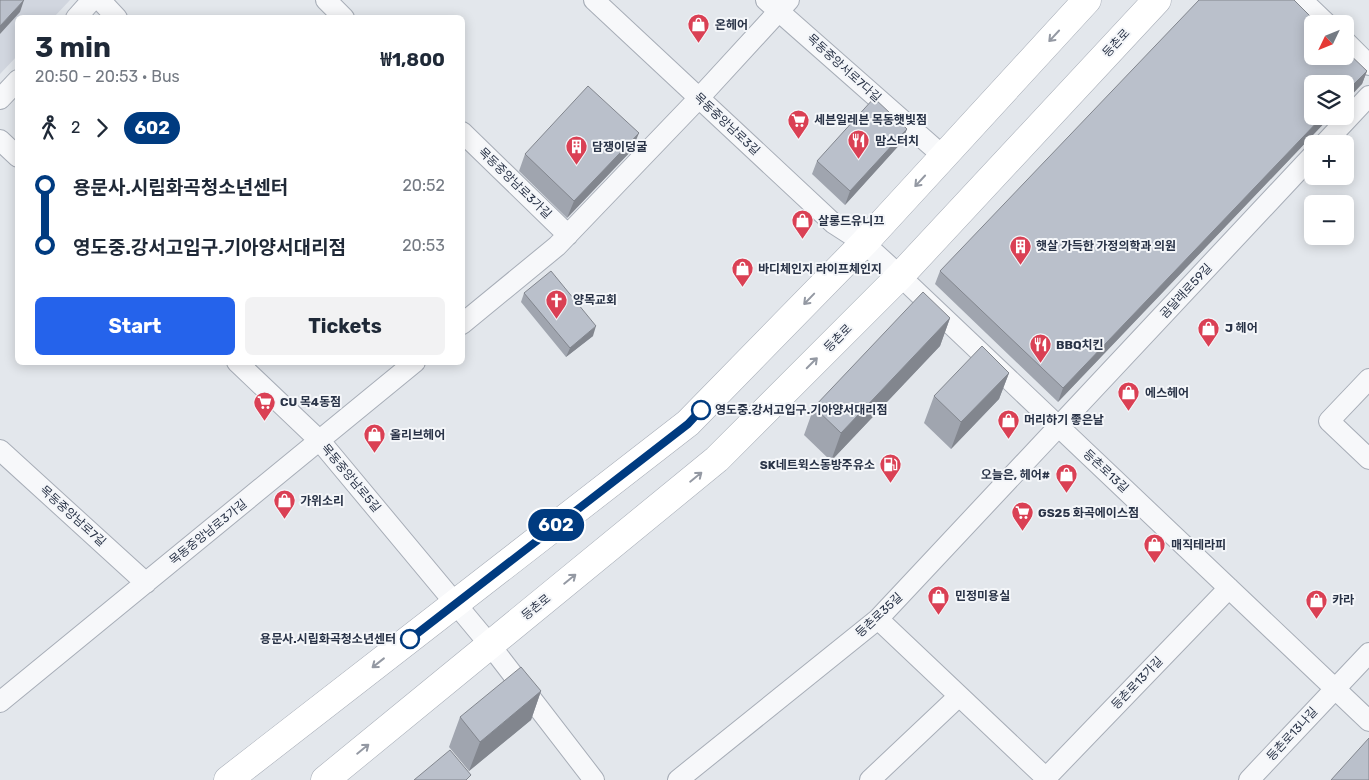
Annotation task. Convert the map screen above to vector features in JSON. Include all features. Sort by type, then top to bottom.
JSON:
[{"type":"main road","points":[[228,780],[688,424],[864,243],[1087,0]]},
{"type":"main road","name":"등촌로","points":[[325,780],[716,460],[900,276],[1157,0]]},
{"type":"street","points":[[79,15],[92,0]]},
{"type":"street","points":[[100,0],[114,15]]},
{"type":"street","points":[[326,0],[341,15]]},
{"type":"street","name":"목동중앙남로3길","points":[[594,0],[833,224],[864,243]]},
{"type":"street","points":[[1302,0],[1318,15]]},
{"type":"street","points":[[465,322],[568,235],[700,98],[778,4]]},
{"type":"street","name":"목동중앙서로7다길","points":[[778,4],[943,156]]},
{"type":"street","points":[[1354,51],[1369,65]]},
{"type":"street","points":[[0,99],[15,83]]},
{"type":"street","points":[[1332,135],[1369,96]]},
{"type":"street","name":"목동중앙남로3가길","points":[[465,135],[568,235]]},
{"type":"street","points":[[0,140],[15,154]]},
{"type":"street","name":"곰달래로59길","points":[[1059,427],[1304,165]]},
{"type":"street","name":"등촌로13길","points":[[864,243],[1369,721]]},
{"type":"street","name":"목동중앙남로5길","points":[[240,365],[320,441],[456,603]]},
{"type":"street","name":"목동중앙남로3가길","points":[[0,702],[411,365]]},
{"type":"street","points":[[1369,379],[1329,421],[1369,458]]},
{"type":"street","name":"등촌로35길","points":[[678,780],[878,619],[1059,427]]},
{"type":"street","name":"목동중앙남로7길","points":[[0,450],[146,582]]},
{"type":"street","name":"등촌로13가길","points":[[878,619],[1045,779],[1229,588]]},
{"type":"street","points":[[456,603],[594,780]]},
{"type":"street","name":"등촌로13나길","points":[[1249,780],[1369,653]]},
{"type":"street","points":[[870,780],[959,696]]},
{"type":"shaded area","points":[[0,0],[70,0],[56,15],[15,15],[15,58],[0,74]]},
{"type":"building","points":[[0,0],[24,0],[0,26]]},
{"type":"building","points":[[1199,0],[1294,0],[1309,15],[1304,15],[1304,65],[1354,65],[1354,59],[1367,71],[1354,84],[1354,75],[1304,75],[1304,125],[1314,125],[1063,388],[940,271]]},
{"type":"building","name":"담쟁이덩굴","points":[[588,86],[639,133],[574,201],[525,154]]},
{"type":"building","points":[[874,98],[907,129],[850,191],[817,161]]},
{"type":"building","name":"양목교회","points":[[551,271],[596,326],[570,348],[524,293]]},
{"type":"building","points":[[923,292],[950,318],[841,433],[814,407]]},
{"type":"building","points":[[982,346],[1009,373],[961,422],[934,396]]},
{"type":"building","points":[[521,667],[541,691],[480,742],[460,717]]},
{"type":"building","points":[[1369,738],[1369,780],[1331,780]]},
{"type":"building","points":[[450,750],[471,775],[466,780],[414,780]]},
{"type":"bus line","name":"602","points":[[410,639],[688,424],[701,410]]},
{"type":"place","name":"온헤어","points":[[699,44]]},
{"type":"place","name":"세븐일레븐 목동햇빛점","points":[[798,139]]},
{"type":"place","name":"맘스터치","points":[[859,160]]},
{"type":"place","name":"담쟁이덩굴","points":[[576,166]]},
{"type":"place","name":"살롱드유니끄","points":[[802,240]]},
{"type":"place","name":"햇살 가득한 가정의학과 의원","points":[[1020,265]]},
{"type":"place","name":"바디체인지 라이프체인지","points":[[742,288]]},
{"type":"place","name":"양목교회","points":[[557,319]]},
{"type":"place","name":"J 헤어","points":[[1209,347]]},
{"type":"place","name":"BBQ치킨","points":[[1040,364]]},
{"type":"place","name":"영도중.강서고입구.기아양서대리점","points":[[701,410]]},
{"type":"place","name":"에스헤어","points":[[1129,412]]},
{"type":"place","name":"CU 목4동점","points":[[264,421]]},
{"type":"place","name":"머리하기 좋은날","points":[[1008,439]]},
{"type":"place","name":"올리브헤어","points":[[374,454]]},
{"type":"place","name":"SK네트윅스동방주유소","points":[[891,484]]},
{"type":"place","name":"오늘은, 헤어#","points":[[1066,494]]},
{"type":"place","name":"가위소리","points":[[284,520]]},
{"type":"place","name":"GS25 화곡에이스점","points":[[1022,532]]},
{"type":"place","name":"매직테라피","points":[[1155,564]]},
{"type":"place","name":"민정미용실","points":[[939,615]]},
{"type":"place","name":"카라","points":[[1316,619]]},
{"type":"place","name":"용문사.시립화곡청소년센터","points":[[410,639]]}]
